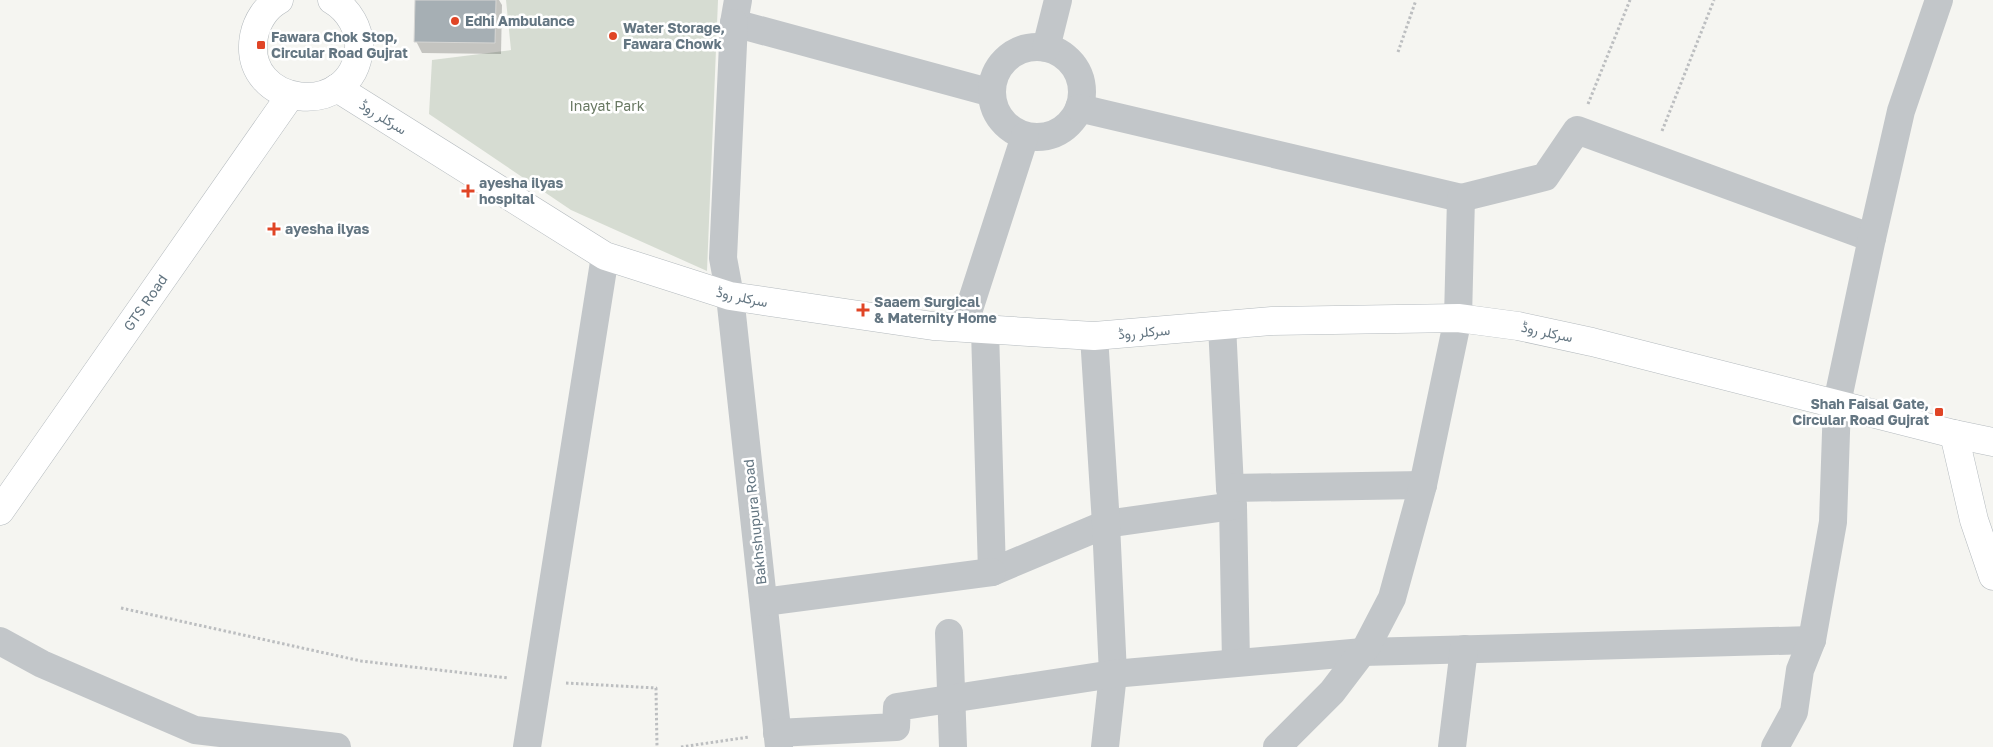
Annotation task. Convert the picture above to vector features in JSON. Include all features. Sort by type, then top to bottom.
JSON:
[{"type":"street","points":[[280,0],[264,13],[256,28],[253,44],[255,61],[263,76],[275,88],[290,96],[307,98],[323,96],[337,88],[349,77],[356,62],[359,47],[357,30],[341,1]]},
{"type":"street","points":[[1046,48],[1058,0]]},
{"type":"street","points":[[1775,747],[1794,712],[1800,670],[1812,640],[1833,522],[1837,403],[1872,238],[1901,111],[1940,0]]},
{"type":"street","points":[[736,12],[992,94]]},
{"type":"street","name":"Bakhshupura Road","points":[[736,12],[723,258],[730,296],[778,740]]},
{"type":"street","points":[[1030,48],[1046,48],[1064,56],[1075,68],[1081,82],[1082,92],[1080,108],[1068,125],[1055,134],[1041,137],[1025,136],[1011,129],[1003,122],[995,109],[992,94],[994,78],[999,68],[1015,53],[1030,48]]},
{"type":"street","name":"سرکلر روڈ","points":[[337,88],[605,256],[730,296],[821,311],[933,326],[1094,336],[1272,320],[1458,318],[1518,326],[1574,338],[1954,434],[1993,442]]},
{"type":"street","name":"GTS Road","points":[[0,511],[290,96]]},
{"type":"street","points":[[1080,108],[1461,198],[1546,176],[1577,130],[1872,238]]},
{"type":"street","points":[[992,572],[974,329],[1025,136]]},
{"type":"street","points":[[1278,747],[1332,692],[1363,652],[1392,598],[1423,485],[1458,318],[1461,198]]},
{"type":"street","points":[[528,747],[605,256]]},
{"type":"street","points":[[1222,325],[1231,497],[1236,662]]},
{"type":"street","points":[[1094,336],[1113,674],[1104,747]]},
{"type":"street","points":[[1954,434],[1974,520],[1993,576]]},
{"type":"street","points":[[764,602],[992,572],[1106,524],[1231,497],[1423,485]]},
{"type":"street","points":[[949,633],[953,747]]},
{"type":"street","points":[[778,740],[896,727],[897,707],[1113,674],[1236,662],[1363,652],[1812,640]]},
{"type":"street","points":[[0,641],[42,664],[192,738],[337,747]]},
{"type":"street","points":[[1452,747],[1464,649]]},
{"type":"path","points":[[1398,52],[1416,0]]},
{"type":"path","points":[[1577,130],[1630,0]]},
{"type":"path","points":[[1651,157],[1714,0]]},
{"type":"path","points":[[120,608],[361,662],[538,682],[656,688],[657,747]]},
{"type":"path","points":[[681,747],[778,740]]},
{"type":"green space","name":"Inayat Park","points":[[506,0],[718,0],[707,271],[571,210],[429,114],[432,60],[511,50]]},
{"type":"building","name":"Edhi Ambulance","points":[[415,0],[496,0],[495,43],[414,42]]},
{"type":"place","name":"Edhi Ambulance","points":[[455,21]]},
{"type":"place","name":"Water Storage, Fawara Chowk","points":[[613,36]]},
{"type":"place","name":"Fawara Chok Stop, Circular Road Gujrat","points":[[261,45]]},
{"type":"place","name":"ayesha ilyas hospital","points":[[468,191]]},
{"type":"place","name":"ayesha ilyas","points":[[274,229]]},
{"type":"place","name":"Saaem Surgical & Maternity Home","points":[[863,310]]},
{"type":"place","name":"Shah Faisal Gate, Circular Road Gujrat","points":[[1939,412]]}]
